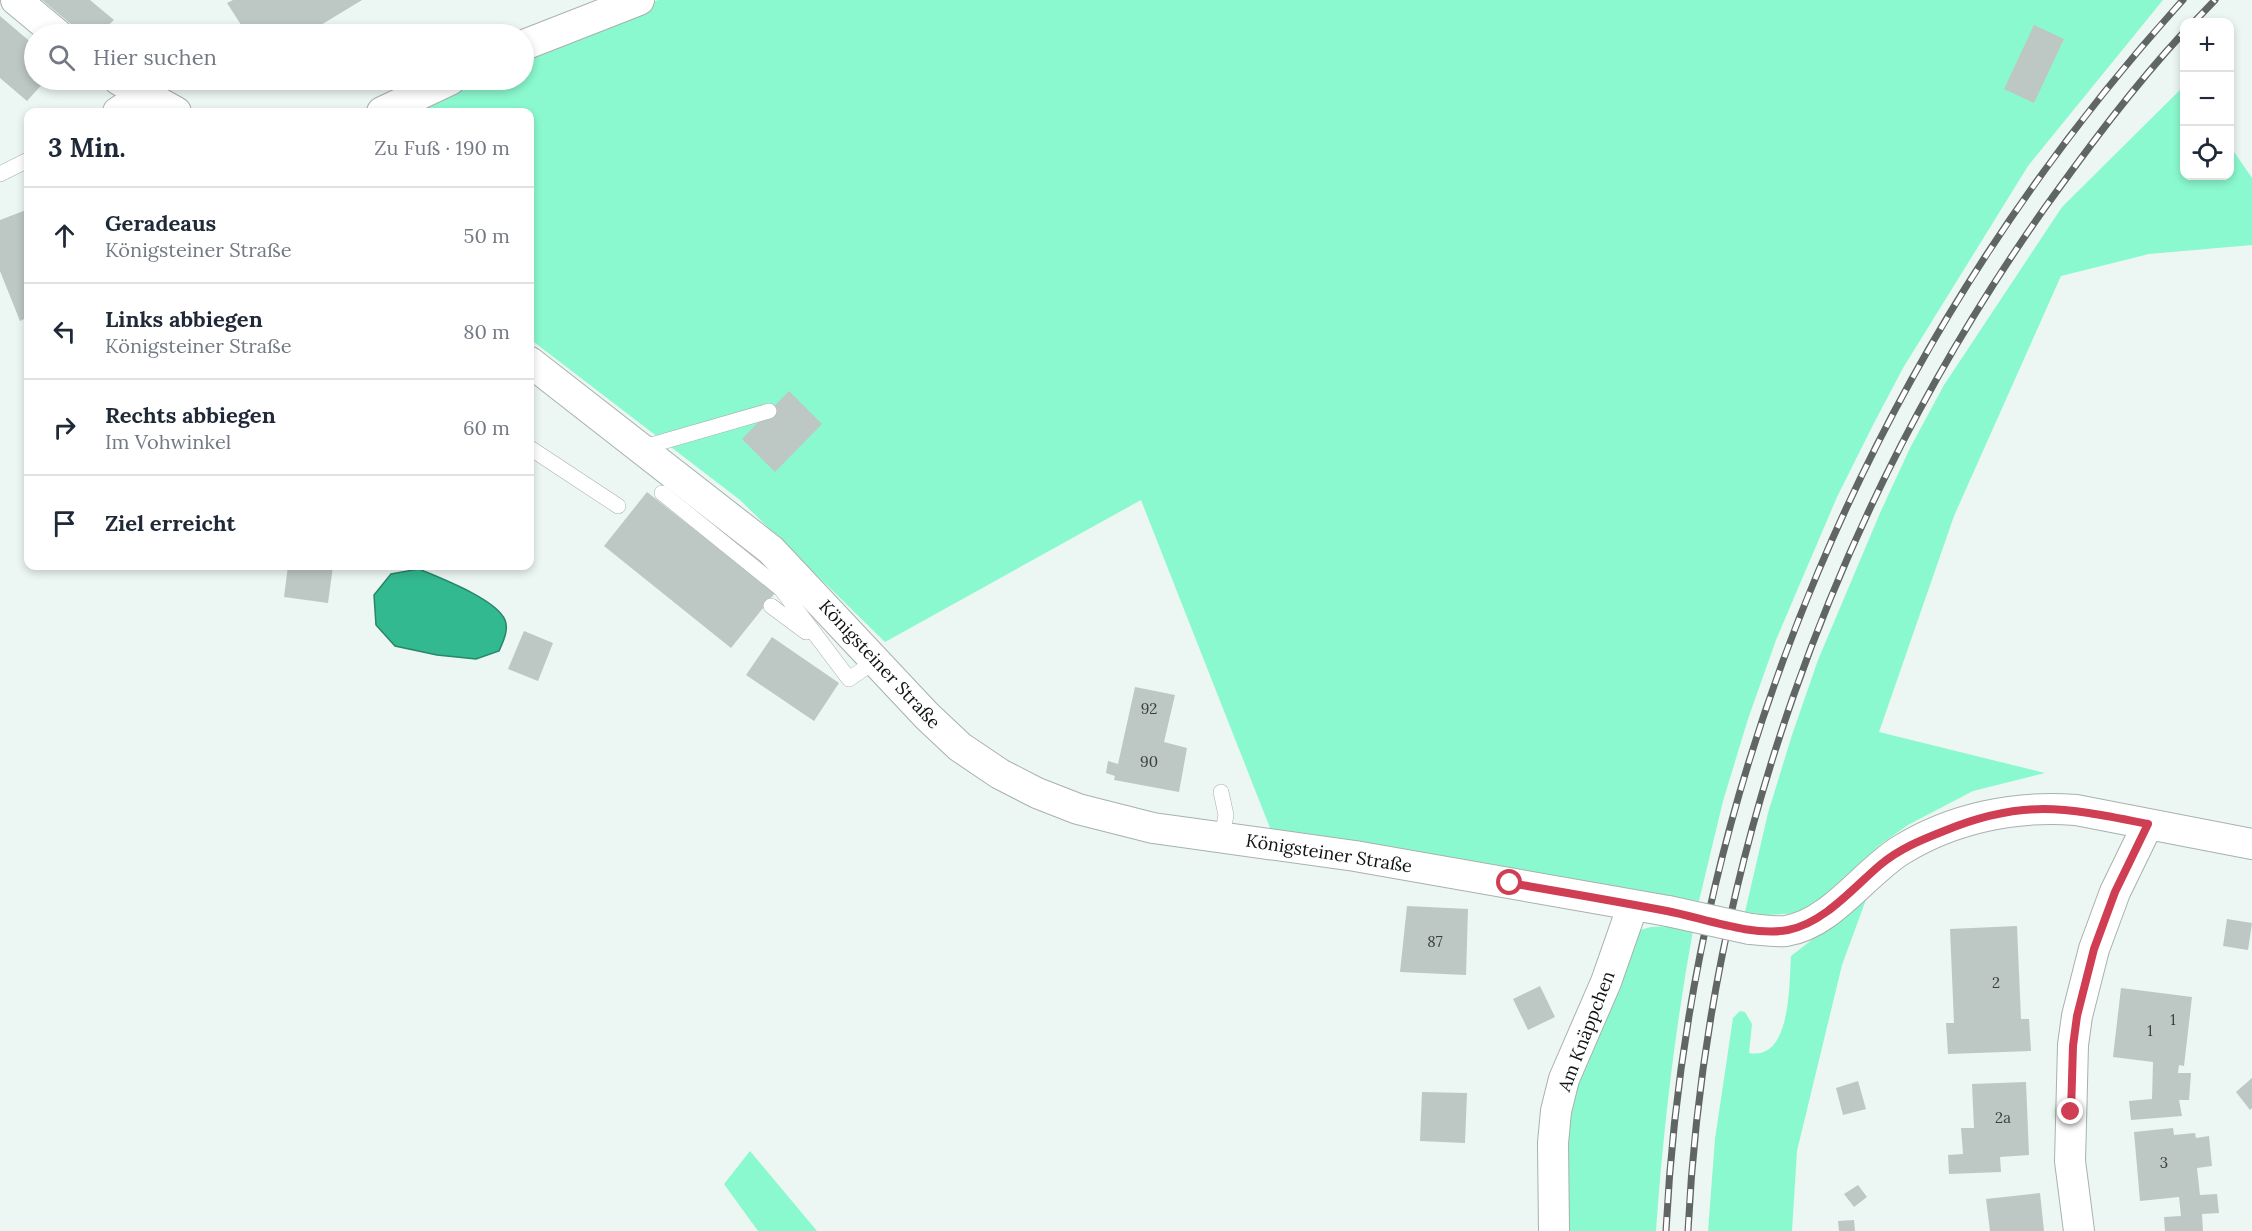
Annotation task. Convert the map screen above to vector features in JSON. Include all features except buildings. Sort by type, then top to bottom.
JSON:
[{"type":"street","points":[[16,0],[45,24]]},
{"type":"street","points":[[534,41],[639,0]]},
{"type":"street","points":[[128,90],[140,104],[158,108]]},
{"type":"street","points":[[390,108],[429,90]]},
{"type":"street","name":"Königsteiner Straße","points":[[534,365],[771,550],[927,716],[960,747],[1019,784],[1078,809],[1153,828],[1366,858],[1668,911],[1750,929],[1776,931],[1803,926],[1816,919],[1882,863],[1901,850],[1958,825],[2011,810],[2052,808],[2076,810],[2252,844]]},
{"type":"street","points":[[2079,1231],[2070,1161],[2073,1046],[2077,1016],[2094,949],[2115,892],[2148,824]]},
{"type":"street","name":"Am Knäppchen","points":[[1554,1231],[1552,1143],[1556,1111],[1564,1079],[1606,982],[1633,905]]},
{"type":"lane","points":[[0,174],[24,162]]},
{"type":"lane","points":[[641,448],[769,411]]},
{"type":"lane","points":[[534,451],[618,506]]},
{"type":"lane","points":[[663,493],[781,590],[849,679],[875,661]]},
{"type":"lane","points":[[771,606],[821,643]]},
{"type":"lane","points":[[1221,792],[1226,815],[1222,837]]},
{"type":"shaded area","points":[[658,0],[2163,0],[2028,166],[1903,368],[1873,425],[1837,497],[1776,640],[1748,719],[1723,801],[1699,901],[1272,833],[1141,500],[885,642],[740,500],[534,342],[534,108],[412,108],[452,90],[534,90],[534,54]]},
{"type":"shaded area","points":[[2180,90],[2180,180],[2234,180],[2234,152],[2252,178],[2252,245],[2149,254],[2061,276],[1954,516],[1879,732],[2045,773],[1973,791],[1908,825],[1881,844],[1804,913],[1766,915],[1745,912],[1768,813],[1792,735],[1818,660],[1880,513],[1910,448],[1944,385],[2062,207]]},
{"type":"shaded area","points":[[421,570],[491,604],[505,620],[505,636],[499,651],[476,659],[437,655],[395,646],[376,625],[374,595],[391,574]]},
{"type":"shaded area","points":[[1867,897],[1842,965],[1797,1151],[1792,1231],[1708,1231],[1715,1139],[1733,1018],[1740,1011],[1745,1012],[1752,1024],[1749,1053],[1763,1052],[1773,1045],[1781,1033],[1785,1017],[1791,956]]},
{"type":"shaded area","points":[[1671,926],[1693,930],[1670,1080],[1656,1231],[1560,1231],[1561,1112],[1636,931],[1651,927]]},
{"type":"shaded area","points":[[750,1151],[817,1231],[758,1231],[724,1184]]},
{"type":"railway","points":[[1666,1231],[1682,1061],[1713,894],[1759,730],[1818,571],[1891,418],[1976,271],[2074,131],[2183,0]]},
{"type":"railway","points":[[2198,18],[2215,0]]},
{"type":"railway","points":[[1688,1231],[1700,1094],[1722,959],[1753,826],[1794,695],[1843,568],[1902,444],[1969,324],[2077,163],[2129,96],[2180,36]]},
{"type":"route","points":[[1510,883],[1668,911],[1750,929],[1788,930],[1816,919],[1882,863],[1901,850],[1958,825],[1993,814],[2027,808],[2052,808],[2076,810],[2148,824],[2115,892],[2094,949],[2077,1016],[2073,1046],[2071,1112]]}]
